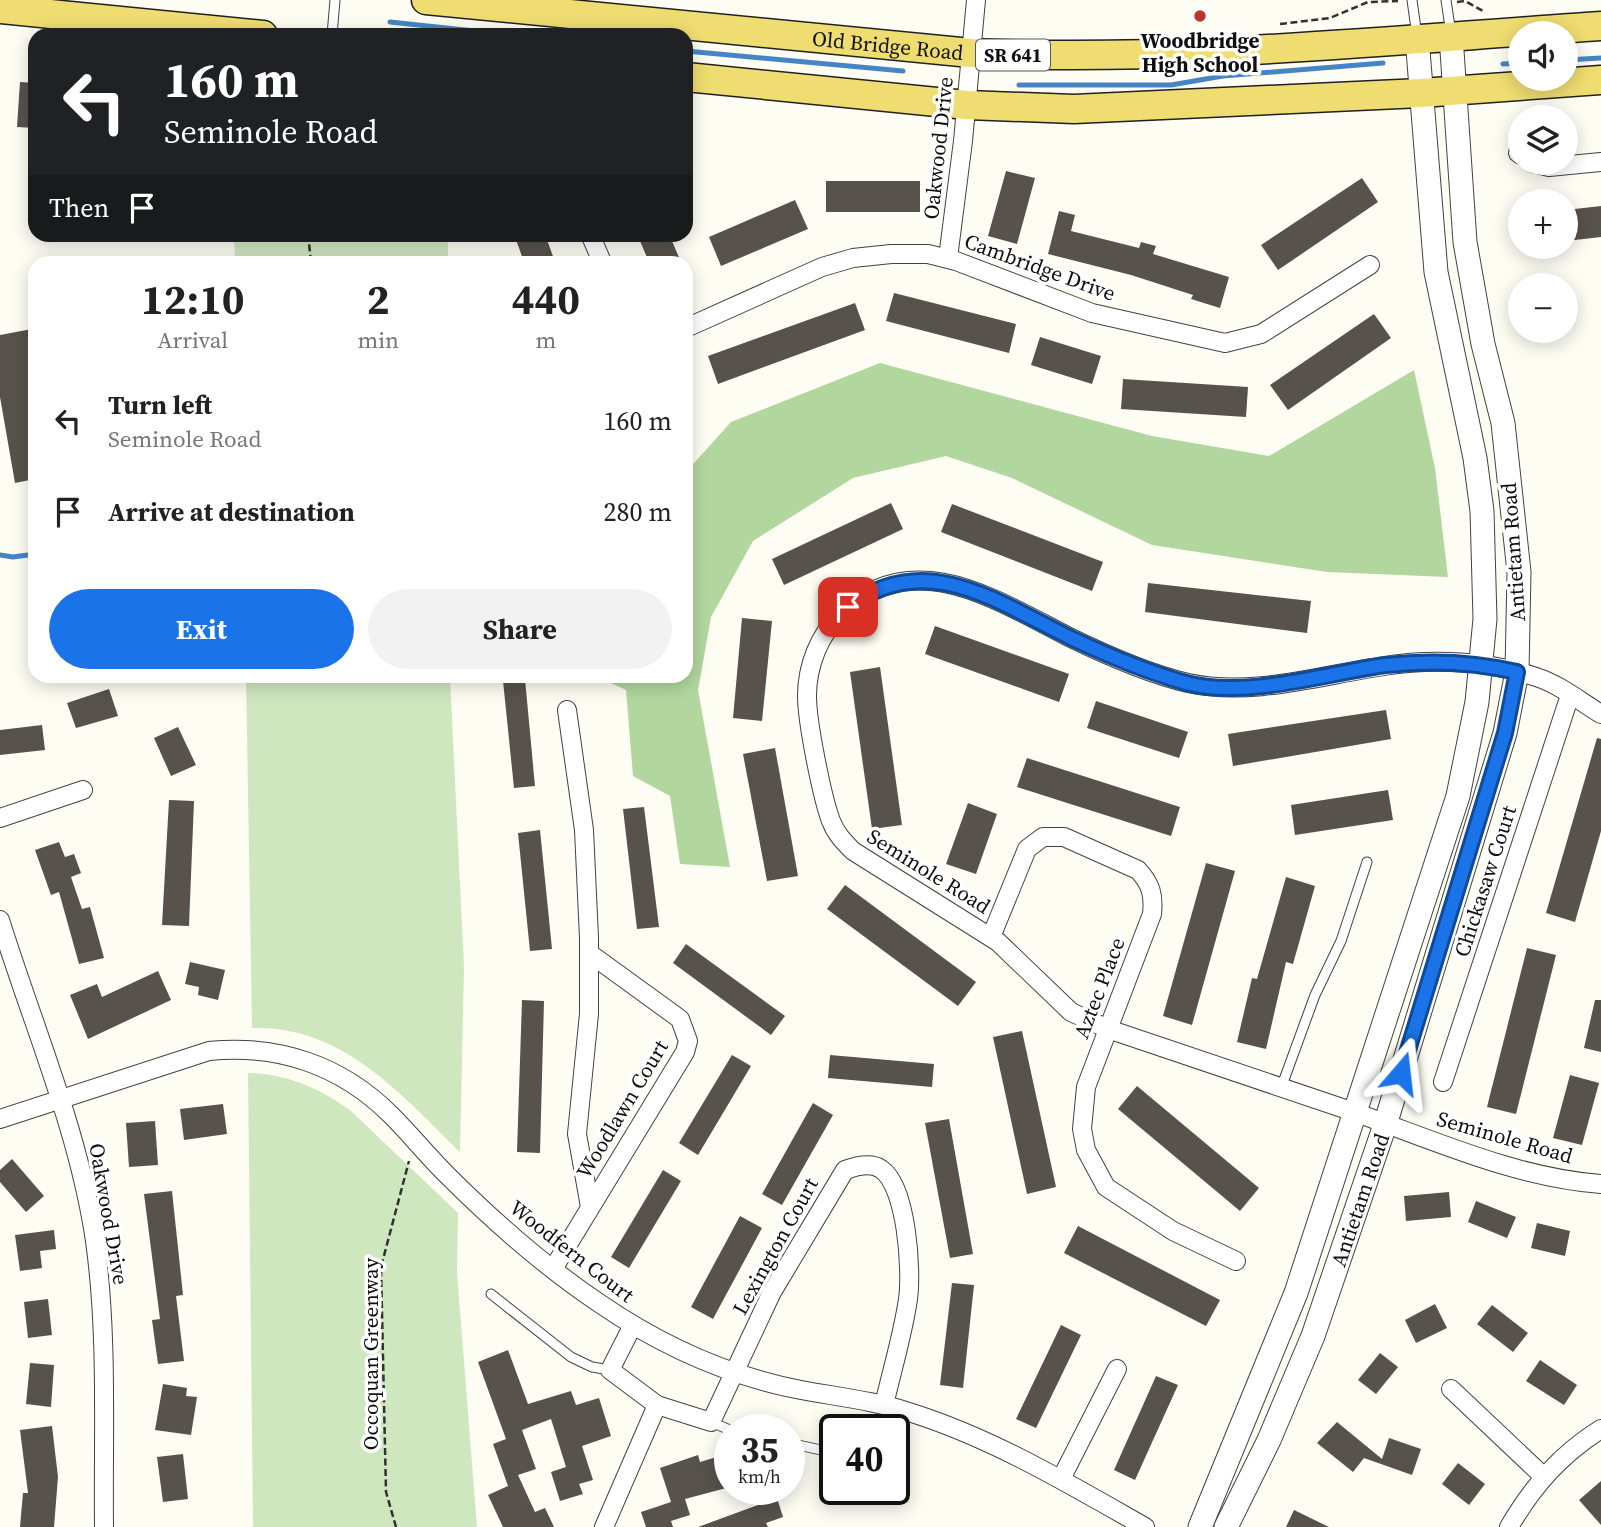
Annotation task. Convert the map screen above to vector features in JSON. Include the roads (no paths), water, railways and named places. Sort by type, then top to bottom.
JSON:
[{"type":"main road","name":"Old Bridge Road","points":[[426,0],[971,53],[1156,55],[1601,26]]},
{"type":"main road","points":[[0,9],[192,28]]},
{"type":"main road","points":[[693,78],[967,105],[1074,109],[1421,93],[1601,80]]},
{"type":"street","name":"Oakwood Drive","points":[[948,258],[967,105],[976,0]]},
{"type":"street","name":"Antietam Road","points":[[1226,1527],[1269,1440],[1313,1336],[1385,1125],[1505,733],[1517,672],[1518,572],[1503,423],[1483,344],[1465,242],[1451,36]]},
{"type":"street","name":"Antietam Road","points":[[1200,1527],[1294,1300],[1458,796],[1470,749],[1481,664],[1486,565],[1482,511],[1475,457],[1436,272],[1417,38]]},
{"type":"street","points":[[1578,164],[1601,162]]},
{"type":"street","name":"Cambridge Drive","points":[[693,325],[793,279],[843,261],[891,254],[928,254],[948,258],[1092,313],[1225,343],[1261,334],[1370,265]]},
{"type":"street","name":"Seminole Road","points":[[1601,714],[1538,677],[1481,664],[1423,662],[1385,665],[1268,685],[1189,684],[1085,644],[983,593],[958,585],[904,582],[885,585],[865,594],[835,620],[823,637],[810,674],[808,712],[832,824],[852,852],[991,937],[1071,1012],[1108,1028],[1385,1125],[1534,1172],[1569,1181],[1601,1184]]},
{"type":"street","name":"Chickasaw Court","points":[[1443,1082],[1570,695]]},
{"type":"street","name":"Woodlawn Court","points":[[567,710],[584,830],[589,1014],[577,1134],[590,1208]]},
{"type":"street","points":[[0,818],[83,790]]},
{"type":"street","name":"Aztec Place","points":[[991,937],[1027,849],[1043,837],[1065,837],[1138,870],[1151,887],[1152,914],[1086,1087],[1082,1108],[1084,1140],[1094,1170],[1106,1187],[1147,1215],[1236,1261]]},
{"type":"street","name":"Oakwood Drive","points":[[0,920],[60,1099],[84,1185],[101,1294],[104,1527]]},
{"type":"street","name":"Woodlawn Court","points":[[553,1269],[685,1052],[688,1041],[680,1019],[589,953]]},
{"type":"street","name":"Woodfern Court","points":[[0,1119],[187,1057],[237,1049],[265,1050],[324,1067],[354,1084],[390,1113],[416,1143],[498,1223],[553,1269],[633,1325],[696,1358],[734,1372],[801,1390],[884,1405],[953,1429],[1061,1479],[1145,1527]]},
{"type":"street","name":"Lexington Court","points":[[734,1372],[772,1292],[845,1170],[870,1166],[882,1169],[895,1188],[906,1234],[909,1269],[908,1297],[884,1405]]},
{"type":"street","points":[[633,1325],[610,1370],[657,1405],[711,1422],[734,1372]]},
{"type":"street","points":[[1061,1479],[1117,1368]]},
{"type":"street","points":[[1451,1389],[1543,1476]]},
{"type":"street","points":[[604,1527],[657,1405]]},
{"type":"street","points":[[1509,1527],[1543,1476],[1582,1441],[1601,1429]]},
{"type":"lane","points":[[333,28],[335,0]]},
{"type":"lane","points":[[1412,0],[1417,38]]},
{"type":"lane","points":[[1446,0],[1451,36]]},
{"type":"lane","points":[[1281,1088],[1315,995],[1342,941],[1367,862]]},
{"type":"lane","points":[[491,1294],[571,1357],[592,1367],[610,1370]]},
{"type":"waterway","points":[[390,22],[446,28]]},
{"type":"waterway","points":[[693,52],[903,71]]},
{"type":"waterway","points":[[1578,59],[1601,58]]},
{"type":"waterway","points":[[1019,85],[1171,85],[1223,76],[1383,63]]},
{"type":"waterway","points":[[1503,64],[1508,64]]},
{"type":"waterway","points":[[0,555],[28,555]]},
{"type":"place","name":"Woodbridge High School","points":[[1200,16]]}]
